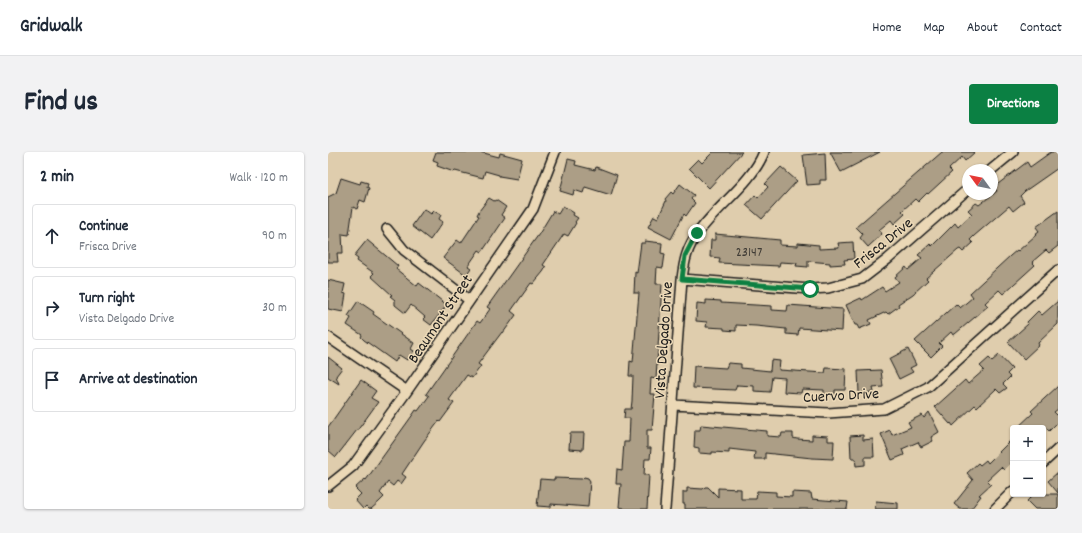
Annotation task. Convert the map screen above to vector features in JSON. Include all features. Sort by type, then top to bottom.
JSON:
[{"type":"street","name":"Beaumont Street","points":[[328,486],[353,466],[407,391],[533,209],[555,152]]},
{"type":"street","name":"Vista Delgado Drive","points":[[665,509],[672,405],[685,256],[697,233],[749,176],[764,152]]},
{"type":"street","points":[[998,164],[1013,152]]},
{"type":"street","name":"Frisca Drive","points":[[682,279],[810,289],[828,288],[862,279],[888,259],[962,195]]},
{"type":"street","points":[[387,229],[404,250],[469,300]]},
{"type":"street","name":"Cuervo Drive","points":[[672,405],[828,413],[884,408],[928,387],[1058,270]]},
{"type":"street","points":[[328,337],[407,391]]},
{"type":"street","points":[[1045,461],[1058,449]]},
{"type":"street","points":[[995,509],[1010,494]]},
{"type":"building","points":[[436,152],[480,152],[499,157],[500,153],[522,159],[517,179],[499,176],[485,171],[483,178],[454,172],[437,166],[438,162],[433,160]]},
{"type":"building","points":[[713,152],[742,152],[709,188],[689,168],[698,159],[702,163]]},
{"type":"building","points":[[830,152],[880,152],[841,172]]},
{"type":"building","points":[[942,152],[975,152],[965,161],[962,157],[949,169],[952,172],[918,202],[915,199],[902,211],[905,214],[894,224],[891,220],[879,230],[882,234],[868,247],[860,238],[863,234],[856,227]]},
{"type":"building","points":[[1051,152],[1058,152],[1058,168],[1020,196],[1024,202],[1013,211],[1009,206],[970,240],[973,243],[963,252],[960,249],[958,250],[926,278],[928,280],[913,294],[898,304],[899,306],[888,314],[886,312],[869,320],[871,324],[859,329],[857,325],[855,325],[846,305],[861,298],[862,300],[882,287],[885,291],[899,282],[895,277],[906,267],[908,270],[922,258],[918,255],[930,244],[932,246],[955,223],[958,227],[972,214],[968,210],[976,203],[979,205],[985,200],[998,200],[998,184],[1027,162],[1030,167]]},
{"type":"building","points":[[825,153],[826,180],[820,180],[820,184],[807,185],[803,155]]},
{"type":"building","points":[[568,159],[576,161],[575,165],[595,170],[596,167],[617,175],[611,195],[585,187],[583,193],[574,190],[573,195],[560,191]]},
{"type":"building","points":[[781,167],[797,181],[762,219],[746,205],[755,195],[758,198],[768,187],[765,184]]},
{"type":"building","points":[[341,178],[360,184],[361,181],[368,183],[367,187],[369,188],[365,202],[360,200],[357,209],[353,207],[349,235],[342,234],[343,253],[337,253],[338,262],[328,262],[328,197],[336,193]]},
{"type":"building","points":[[680,184],[694,195],[691,199],[695,203],[686,216],[684,214],[671,239],[648,227],[654,216],[658,218],[666,201],[665,199],[671,192],[673,194]]},
{"type":"building","points":[[489,198],[494,201],[496,200],[506,207],[501,215],[505,218],[482,252],[479,250],[468,266],[471,268],[466,275],[443,258],[457,240],[461,243],[479,216],[477,215],[479,211]]},
{"type":"building","points":[[563,206],[574,213],[573,215],[578,218],[575,222],[576,223],[568,236],[564,234],[543,265],[546,267],[543,272],[533,284],[531,283],[511,311],[516,315],[478,364],[481,366],[472,378],[467,375],[449,400],[454,403],[424,441],[402,474],[406,477],[401,484],[397,481],[393,486],[388,482],[380,493],[384,497],[371,509],[366,506],[363,509],[355,500],[361,494],[355,488],[365,479],[366,480],[416,410],[418,411],[429,396],[426,394],[477,321],[480,323],[490,309],[487,307],[539,234],[553,211],[558,214]]},
{"type":"building","points":[[424,209],[431,214],[434,211],[441,215],[439,219],[443,222],[430,240],[412,226]]},
{"type":"building","points":[[1058,211],[1058,246],[1049,253],[1046,250],[1032,262],[1035,265],[1003,294],[999,290],[985,303],[988,306],[955,334],[953,335],[951,332],[939,343],[942,346],[931,357],[915,341],[956,304],[960,308],[973,297],[970,293],[1010,256],[1036,235],[1035,234],[1039,231],[1036,227]]},
{"type":"building","points":[[715,234],[780,240],[780,245],[798,246],[798,243],[819,245],[819,249],[839,248],[838,243],[853,242],[854,259],[844,260],[845,264],[830,265],[830,263],[808,261],[808,267],[796,266],[797,263],[780,262],[779,266],[719,263],[720,258],[710,257],[711,240],[715,240]]},
{"type":"building","points":[[367,240],[398,266],[396,269],[417,286],[419,283],[447,305],[431,325],[423,319],[425,317],[411,305],[405,313],[395,305],[395,300],[390,296],[392,295],[371,276],[374,273],[357,261],[358,259],[354,256]]},
{"type":"building","points":[[645,241],[662,243],[661,253],[665,254],[663,268],[657,267],[656,284],[662,284],[656,379],[651,378],[650,394],[655,394],[652,430],[647,430],[647,448],[651,448],[650,459],[645,459],[644,475],[649,475],[647,509],[624,509],[619,507],[621,484],[616,484],[617,469],[622,470],[624,442],[629,442],[630,418],[624,418],[625,409],[631,409],[632,401],[633,376],[629,376],[630,361],[633,362],[639,293],[634,293],[635,272],[637,273],[641,243],[645,243]]},
{"type":"building","points":[[328,280],[345,284],[343,293],[346,294],[343,312],[328,309]]},
{"type":"building","points":[[706,300],[721,301],[721,303],[772,306],[772,310],[787,311],[788,305],[843,309],[842,331],[799,328],[798,335],[786,334],[786,329],[756,326],[736,325],[736,331],[724,330],[724,328],[706,327],[707,322],[696,321],[697,303],[706,304]]},
{"type":"building","points":[[358,301],[374,312],[373,314],[414,343],[411,349],[414,351],[407,360],[399,355],[395,362],[364,340],[361,337],[362,335],[347,325],[351,318],[348,316]]},
{"type":"building","points":[[1058,301],[1058,324],[1024,359],[1008,342],[1028,324],[1027,322],[1038,311],[1042,315]]},
{"type":"building","points":[[908,349],[916,365],[910,368],[913,372],[899,379],[889,359]]},
{"type":"building","points":[[999,355],[1012,369],[1007,374],[1010,377],[1003,384],[1007,388],[1000,393],[996,389],[977,407],[975,405],[953,426],[951,423],[950,424],[935,407],[965,380],[968,384],[984,370],[980,366],[989,358],[992,361]]},
{"type":"building","points":[[328,357],[342,368],[336,376],[339,384],[328,377]]},
{"type":"building","points":[[771,360],[780,361],[779,370],[825,373],[826,368],[846,369],[845,390],[835,390],[835,395],[824,395],[824,390],[802,389],[801,393],[784,392],[785,378],[772,377],[770,392],[754,391],[754,386],[737,385],[735,390],[693,388],[694,366],[726,368],[728,363],[741,364],[741,368],[770,371]]},
{"type":"building","points":[[881,370],[883,387],[873,388],[874,392],[859,393],[858,371]]},
{"type":"building","points":[[361,380],[376,391],[371,398],[378,402],[336,457],[328,450],[328,427]]},
{"type":"building","points":[[1058,386],[1058,409],[1054,412],[1058,416],[1058,422],[1049,431],[1046,428],[1046,425],[1020,425],[1033,413],[1031,411]]},
{"type":"building","points":[[929,412],[939,432],[931,437],[933,441],[921,447],[918,442],[902,449],[904,455],[892,460],[881,434],[890,430],[892,435],[911,427],[908,422],[922,415],[924,418]]},
{"type":"building","points":[[701,425],[767,431],[767,436],[781,437],[782,433],[793,433],[793,438],[797,439],[812,440],[812,435],[828,436],[828,441],[834,441],[833,459],[765,453],[765,459],[754,459],[755,452],[729,449],[729,453],[699,453],[699,448],[694,447],[695,430],[700,430]]},
{"type":"building","points":[[570,433],[584,433],[583,450],[569,449]]},
{"type":"building","points":[[863,435],[863,440],[873,439],[874,457],[865,457],[865,465],[856,466],[855,458],[851,458],[850,436]]},
{"type":"building","points":[[1010,441],[1010,464],[1004,470],[1001,467],[987,480],[991,484],[979,495],[981,496],[971,509],[960,509],[954,504],[973,480],[967,473],[978,463],[980,465],[986,460],[988,463]]},
{"type":"building","points":[[1058,472],[1058,493],[1048,481]]},
{"type":"building","points":[[584,477],[588,478],[590,481],[588,507],[551,504],[551,507],[537,506],[540,479],[582,479]]},
{"type":"building","points":[[708,487],[718,497],[718,488],[741,489],[741,499],[756,499],[757,491],[776,492],[776,496],[792,497],[792,492],[811,493],[812,499],[848,502],[847,509],[685,509],[685,504],[683,504],[683,492],[687,492],[687,488],[703,489]]},
{"type":"building","points":[[1046,494],[1058,494],[1058,509],[1035,509],[1027,501],[1031,497],[1046,497]]},
{"type":"building","points":[[876,501],[898,503],[898,509],[875,509]]},
{"type":"route","points":[[697,233],[685,256],[682,279],[810,289]]}]
